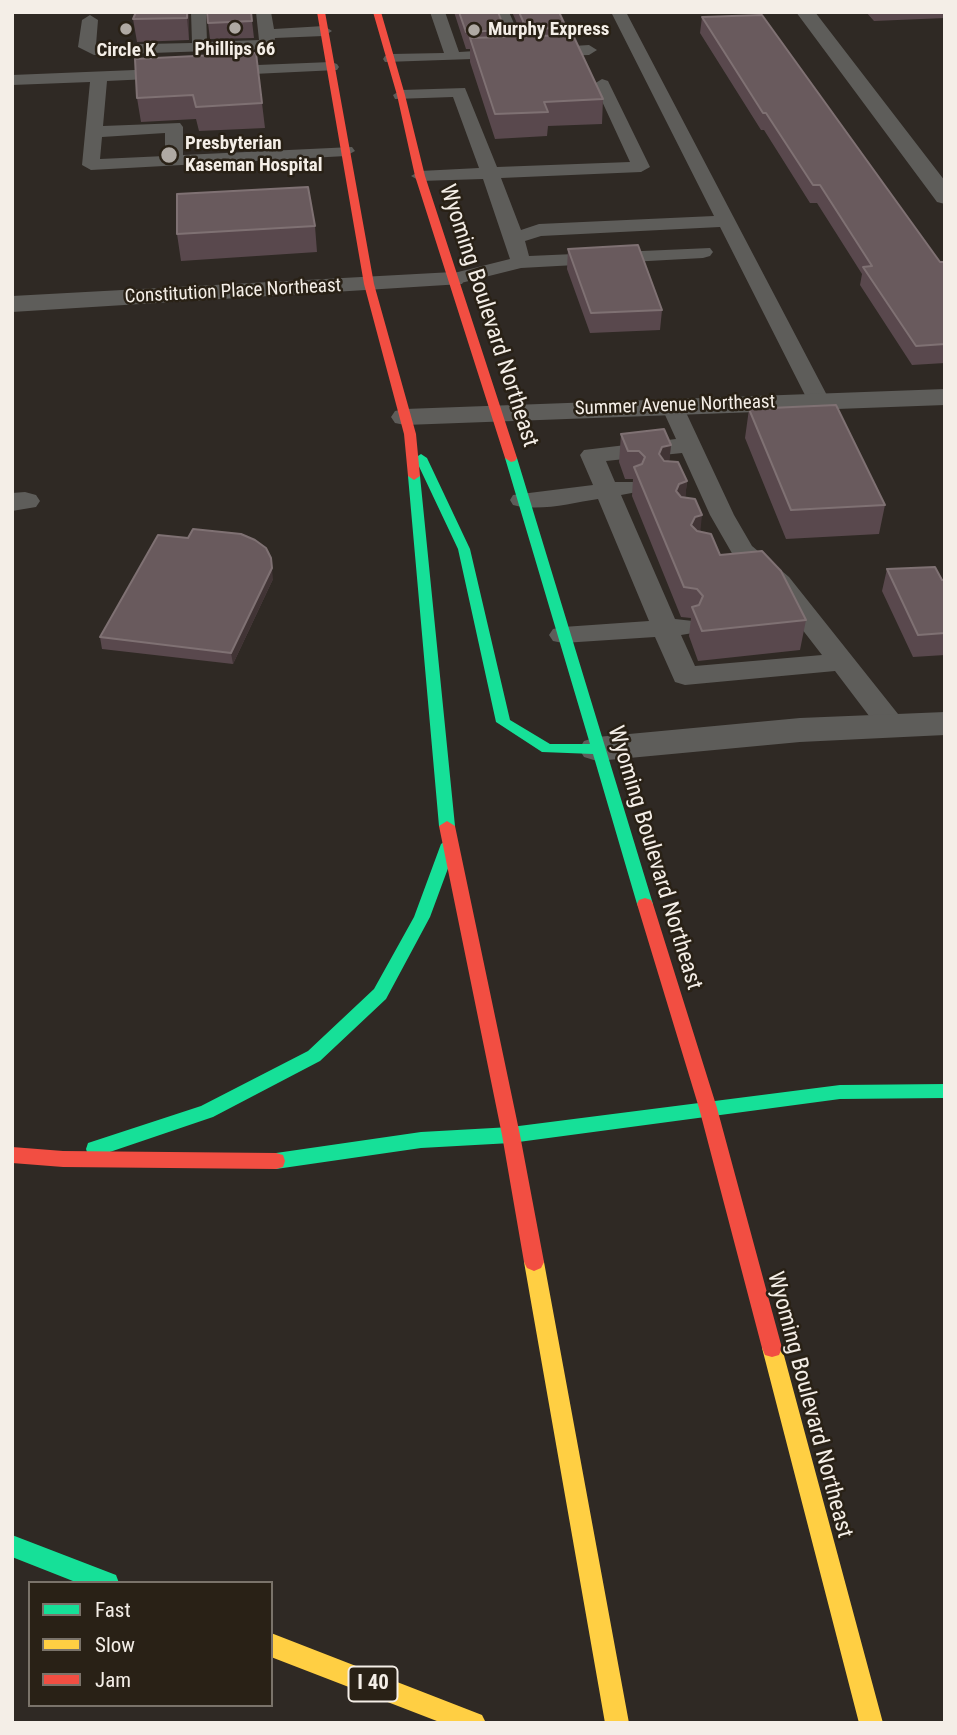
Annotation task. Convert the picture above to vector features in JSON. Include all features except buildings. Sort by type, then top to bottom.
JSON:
[{"type":"main road","points":[[321,12],[369,284],[407,425],[449,844],[511,1135],[617,1723]]},
{"type":"main road","name":"Wyoming Boulevard Northeast","points":[[377,12],[401,95],[420,176],[497,411],[597,749],[708,1108],[871,1723]]},
{"type":"main road","points":[[407,425],[464,549],[503,722],[547,749],[597,749]]},
{"type":"main road","points":[[63,1159],[207,1111],[314,1056],[380,994],[422,917],[449,844]]},
{"type":"main road","points":[[12,1155],[63,1159],[280,1161],[421,1140],[511,1135],[840,1092],[945,1091]]},
{"type":"main road","points":[[12,1546],[103,1581]]},
{"type":"main road","name":"I 40","points":[[273,1646],[474,1723]]},
{"type":"street","points":[[805,12],[945,197]]},
{"type":"street","name":"Constitution Place Northeast","points":[[12,304],[453,279]]},
{"type":"street","name":"Summer Avenue Northeast","points":[[407,425],[497,411],[945,397]]},
{"type":"street","points":[[597,749],[800,730],[945,723]]},
{"type":"lane","points":[[250,13],[257,12]]},
{"type":"lane","points":[[90,20],[86,47],[94,50],[267,44],[263,12]]},
{"type":"lane","points":[[618,12],[819,401]]},
{"type":"lane","points":[[200,47],[198,13],[217,14]]},
{"type":"lane","points":[[509,30],[487,29],[509,30],[589,50]]},
{"type":"lane","points":[[391,59],[450,32],[509,30]]},
{"type":"lane","points":[[267,34],[324,31]]},
{"type":"lane","points":[[12,80],[148,77],[331,67]]},
{"type":"lane","points":[[99,76],[91,165],[346,151]]},
{"type":"lane","points":[[420,176],[641,167],[602,84]]},
{"type":"lane","points":[[401,95],[459,92],[515,237],[521,262]]},
{"type":"lane","points":[[94,132],[174,127],[174,160]]},
{"type":"lane","points":[[515,237],[539,230],[727,221]]},
{"type":"lane","points":[[453,279],[521,262],[703,252]]},
{"type":"lane","points":[[672,406],[690,445],[694,480],[711,516],[774,584],[798,620],[844,662],[892,726]]},
{"type":"lane","points":[[690,445],[592,455],[617,488],[675,628],[685,676],[844,662]]},
{"type":"lane","points":[[523,500],[554,499],[617,488]]},
{"type":"lane","points":[[716,552],[742,550]]},
{"type":"lane","points":[[563,635],[675,628]]},
{"type":"traffic: fast","points":[[421,458],[464,549],[503,722],[547,749],[597,749]]},
{"type":"traffic: fast","points":[[511,458],[645,904]]},
{"type":"traffic: fast","points":[[414,476],[447,826]]},
{"type":"traffic: fast","points":[[95,1149],[207,1112],[314,1056],[380,994],[422,917],[449,844]]},
{"type":"traffic: fast","points":[[276,1161],[421,1140],[511,1135],[840,1092],[945,1091]]},
{"type":"traffic: fast","points":[[12,1546],[103,1581]]},
{"type":"traffic: slow","points":[[534,1262],[617,1723]]},
{"type":"traffic: slow","points":[[772,1348],[871,1723]]},
{"type":"traffic: slow","points":[[273,1646],[474,1723]]},
{"type":"traffic: jam","points":[[321,12],[369,284],[410,434],[414,476]]},
{"type":"traffic: jam","points":[[377,12],[401,95],[420,176],[511,458]]},
{"type":"traffic: jam","points":[[447,826],[511,1135],[534,1262]]},
{"type":"traffic: jam","points":[[645,904],[708,1108],[772,1348]]},
{"type":"traffic: jam","points":[[12,1155],[63,1159],[276,1161]]},
{"type":"place","name":"Phillips 66","points":[[235,28]]},
{"type":"place","name":"Circle K","points":[[126,29]]},
{"type":"place","name":"Murphy Express","points":[[474,30]]},
{"type":"place","name":"Presbyterian Kaseman Hospital","points":[[169,155]]}]
